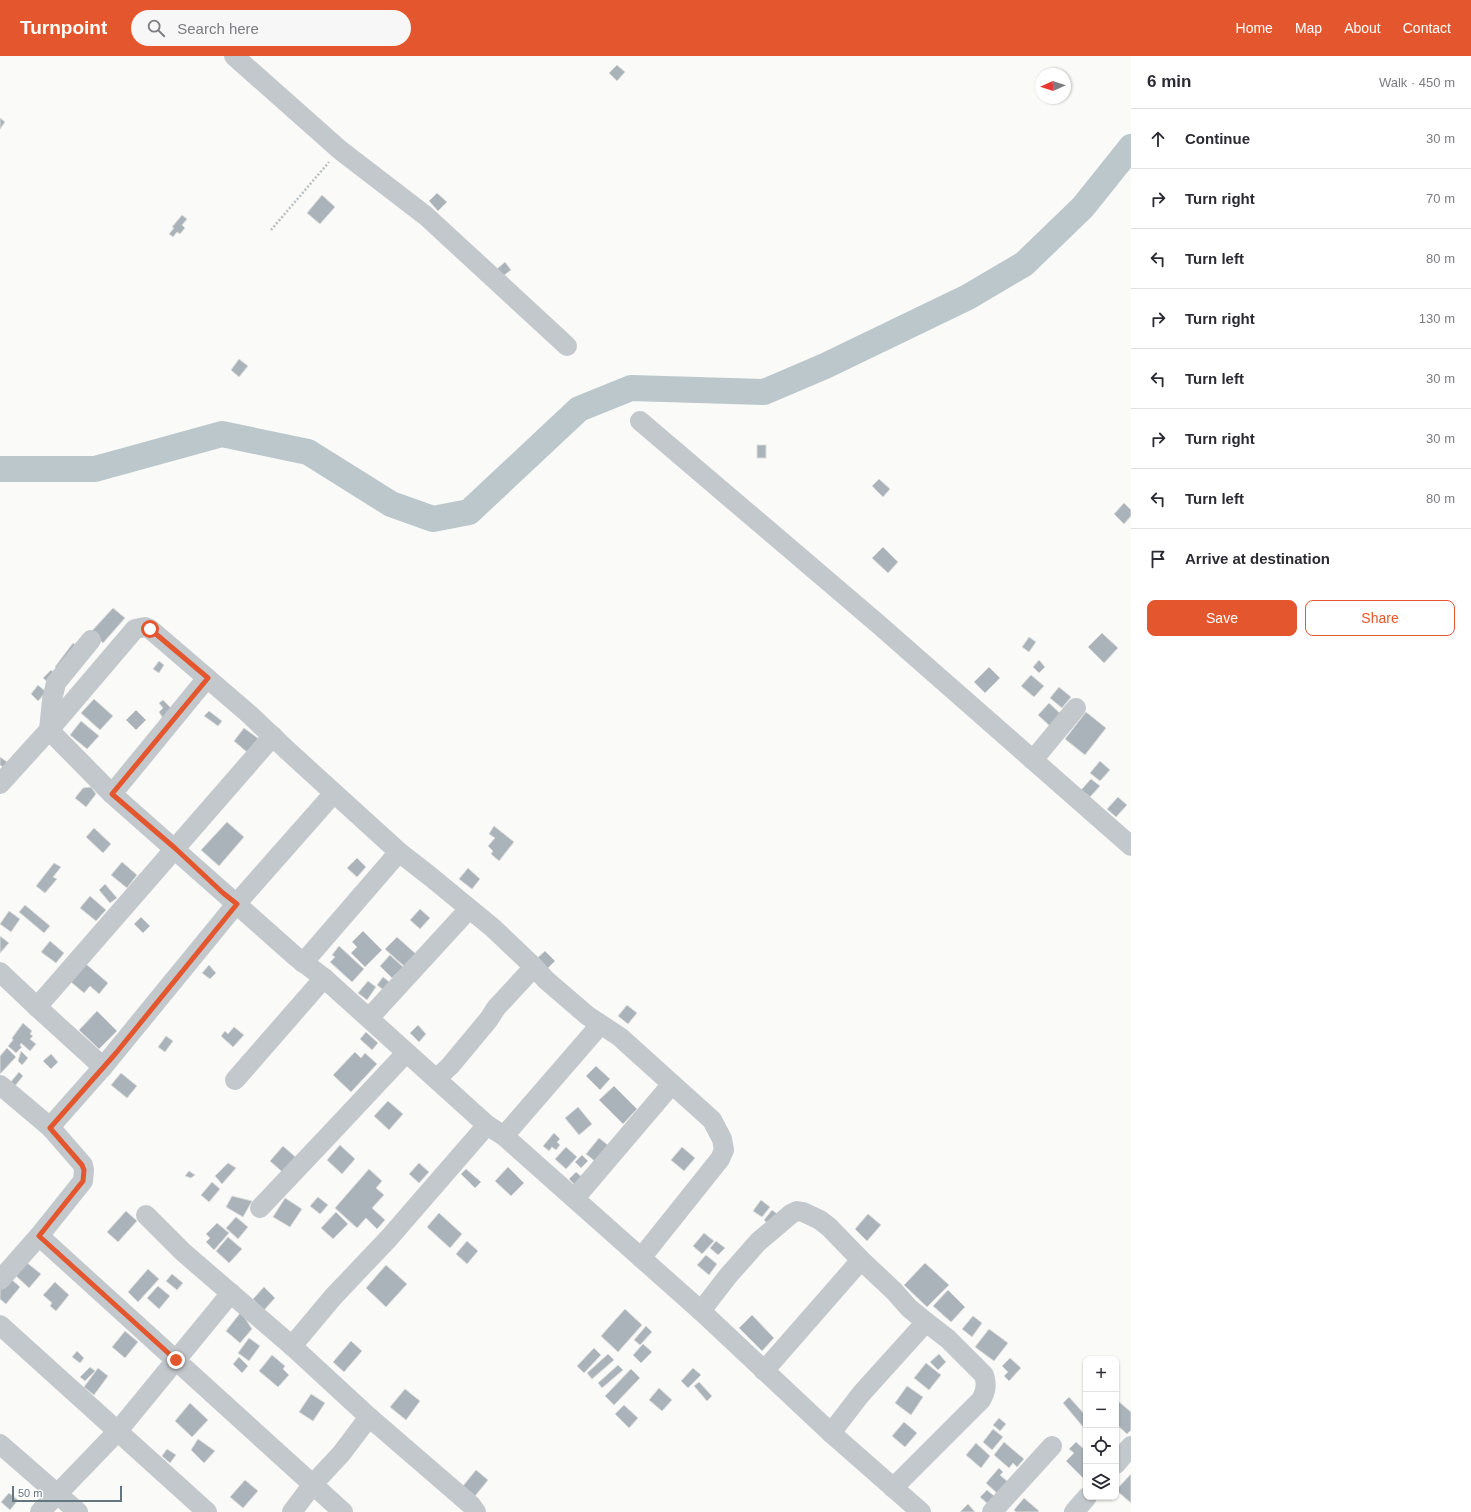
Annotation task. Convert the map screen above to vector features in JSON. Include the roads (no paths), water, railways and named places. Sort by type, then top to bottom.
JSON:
[{"type":"street","points":[[234,56],[340,150],[426,216],[568,346]]},
{"type":"street","points":[[640,421],[877,623],[1131,846]]},
{"type":"street","points":[[0,784],[49,730],[135,629],[141,627],[150,629],[273,736],[399,852],[493,928],[546,980],[600,1025],[620,1037],[712,1120],[722,1139],[724,1150],[716,1164],[641,1258]]},
{"type":"street","points":[[49,730],[53,691],[56,683],[91,640]]},
{"type":"street","points":[[112,794],[208,678]]},
{"type":"street","points":[[1032,760],[1076,708]]},
{"type":"street","points":[[49,730],[112,794],[176,849],[223,893],[304,963],[324,978],[437,1078],[487,1125],[504,1136],[575,1198],[701,1311],[831,1433],[921,1512]]},
{"type":"street","points":[[38,1007],[273,736]]},
{"type":"street","points":[[50,1128],[103,1067],[237,904],[334,793]]},
{"type":"street","points":[[304,963],[399,852]]},
{"type":"street","points":[[369,1018],[469,909]]},
{"type":"street","points":[[437,1078],[450,1066],[489,1020],[496,1008],[534,967]]},
{"type":"street","points":[[0,972],[103,1067]]},
{"type":"street","points":[[235,1080],[324,978]]},
{"type":"street","points":[[504,1136],[600,1025]]},
{"type":"street","points":[[260,1208],[406,1052]]},
{"type":"street","points":[[575,1198],[672,1084]]},
{"type":"street","points":[[0,1085],[50,1128],[82,1165],[84,1175],[83,1181],[39,1236],[0,1280]]},
{"type":"street","points":[[292,1346],[333,1297],[389,1238],[487,1125]]},
{"type":"street","points":[[701,1311],[728,1276],[758,1242],[791,1214],[797,1211],[804,1212],[820,1220],[829,1227],[909,1308],[948,1339],[984,1375],[986,1389],[981,1400],[893,1488]]},
{"type":"street","points":[[146,1215],[182,1252],[292,1346],[471,1505],[476,1512]]},
{"type":"street","points":[[39,1236],[343,1512]]},
{"type":"street","points":[[764,1371],[860,1260]]},
{"type":"street","points":[[40,1512],[118,1432],[231,1293]]},
{"type":"street","points":[[831,1433],[866,1388],[926,1322]]},
{"type":"street","points":[[0,1325],[207,1512]]},
{"type":"street","points":[[292,1512],[313,1484],[341,1454],[369,1416]]},
{"type":"street","points":[[0,1444],[78,1512]]},
{"type":"street","points":[[992,1512],[1052,1446]]},
{"type":"street","points":[[1119,1460],[1131,1446]]},
{"type":"street","points":[[1074,1512],[1084,1500]]},
{"type":"waterway","points":[[0,469],[95,469],[222,434],[308,452],[391,504],[433,519],[469,512],[579,409],[631,388],[764,392],[825,366],[968,297],[1024,264],[1083,207],[1131,147]]}]
